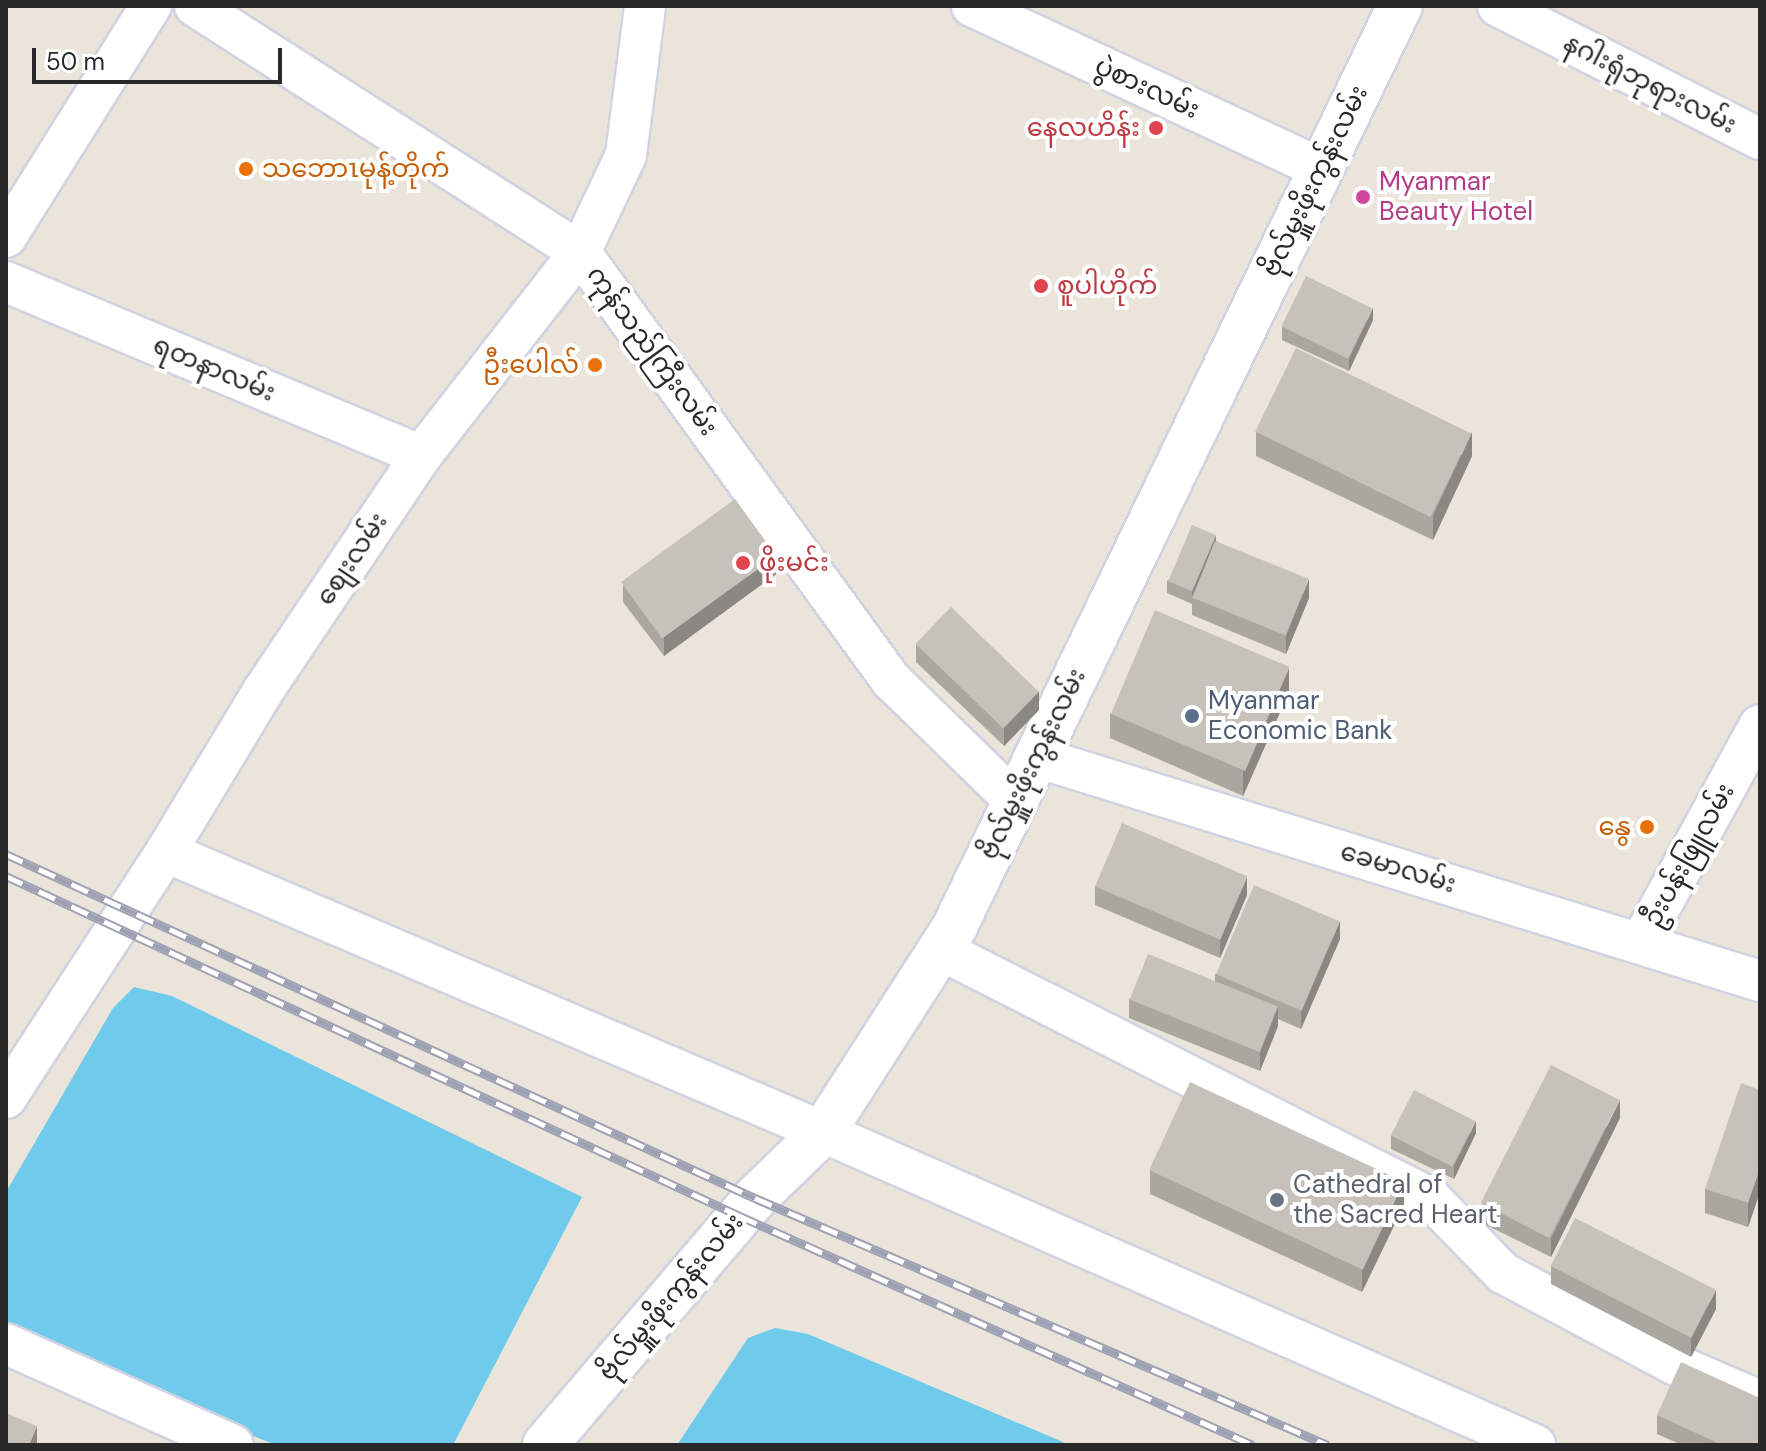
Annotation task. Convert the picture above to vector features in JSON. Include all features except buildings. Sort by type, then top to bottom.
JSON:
[{"type":"street","points":[[6,237],[151,6]]},
{"type":"street","name":"ကုန်သည်ကြီးလမ်း","points":[[195,6],[580,252],[891,680],[1015,801]]},
{"type":"street","name":"စျေးလမ်း","points":[[6,1098],[166,852],[263,691],[421,456],[580,252],[626,155],[645,6]]},
{"type":"street","name":"ပွဲစားလမ်း","points":[[972,6],[1321,169]]},
{"type":"street","name":"ဗိုလ်မှူးဖိုးကွန်းလမ်း","points":[[545,1445],[755,1198],[823,1132],[939,949],[1015,801],[1400,6]]},
{"type":"street","name":"နဂါးရုံဘုရားလမ်း","points":[[1498,6],[1760,139]]},
{"type":"street","name":"ရတနာလမ်း","points":[[6,282],[421,456]]},
{"type":"street","name":"ဦးပန်းဖြူလမ်း","points":[[1641,942],[1760,725]]},
{"type":"street","name":"ခေမာလမ်း","points":[[1036,757],[1760,981]]},
{"type":"street","points":[[166,852],[823,1132],[1535,1445]]},
{"type":"street","points":[[939,949],[1430,1198],[1503,1273],[1674,1364],[1760,1401]]},
{"type":"street","points":[[6,1344],[233,1445]]},
{"type":"water","points":[[134,987],[172,996],[582,1197],[453,1445],[276,1445],[6,1337],[6,1192],[113,1008]]},
{"type":"water","points":[[775,1328],[808,1334],[1070,1445],[677,1445],[748,1338]]},
{"type":"railway","points":[[6,854],[755,1198],[1328,1445]]},
{"type":"railway","points":[[6,876],[740,1216],[1253,1445]]},
{"type":"place","name":"နေလဟိန်း","points":[[1156,128]]},
{"type":"place","name":"သဘောၤမုန့်တိုက်","points":[[246,169]]},
{"type":"place","name":"Myanmar Beauty Hotel","points":[[1363,197]]},
{"type":"place","name":"စူပါဟိုက်","points":[[1041,286]]},
{"type":"place","name":"ဦးပေါလ်","points":[[595,365]]},
{"type":"place","name":"ဖိုးမင်း","points":[[743,563]]},
{"type":"place","name":"Myanmar Economic Bank","points":[[1192,716]]},
{"type":"place","name":"နွေ","points":[[1647,827]]},
{"type":"place","name":"Cathedral of the Sacred Heart","points":[[1277,1200]]}]
